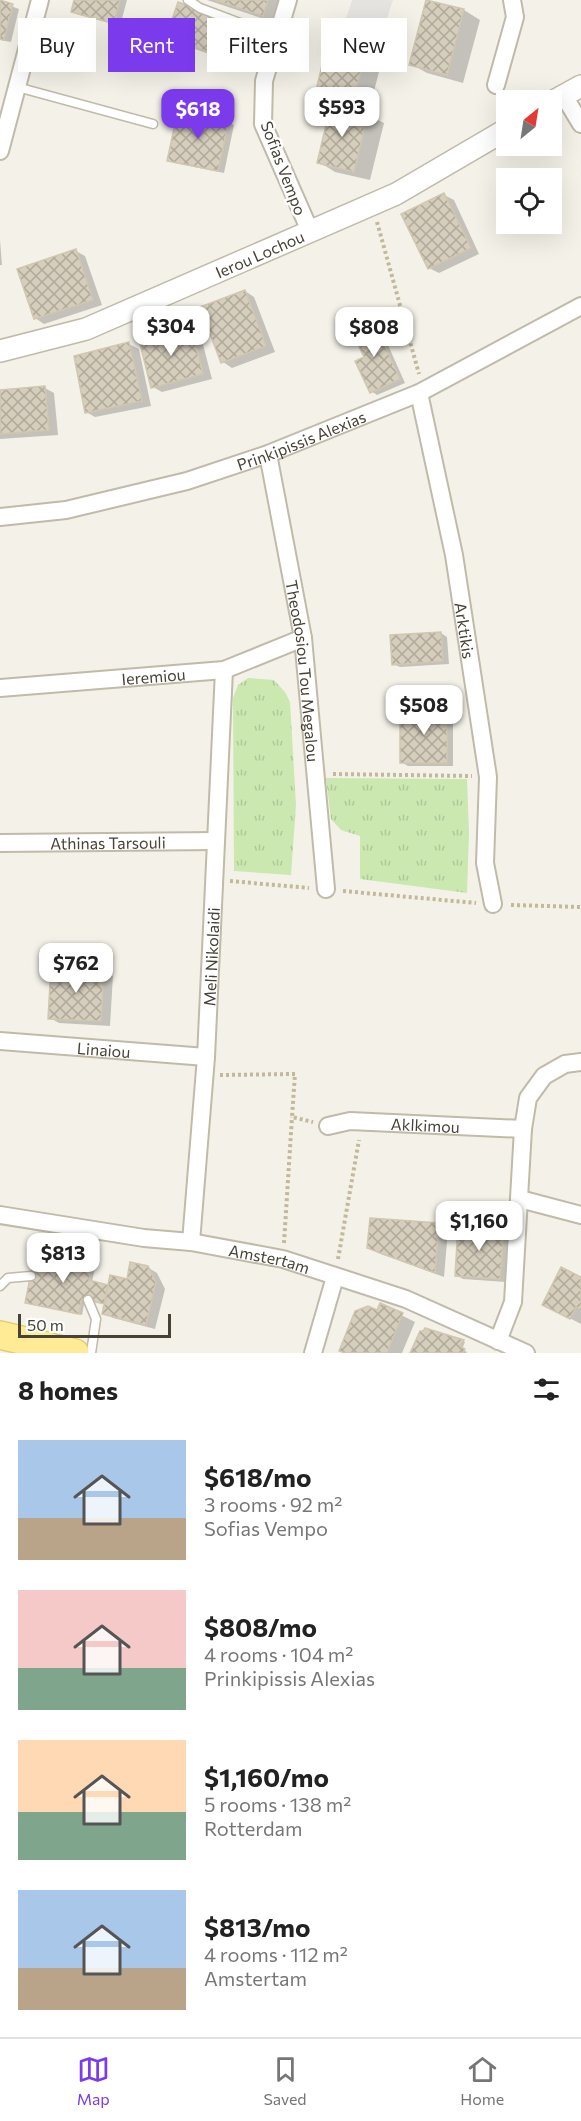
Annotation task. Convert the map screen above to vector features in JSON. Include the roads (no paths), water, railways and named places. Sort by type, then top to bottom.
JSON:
[{"type":"main road","points":[[0,1335],[75,1353]]},
{"type":"street","points":[[0,152],[40,0]]},
{"type":"street","name":"Sofias Vempo","points":[[283,18],[288,0]]},
{"type":"street","points":[[496,85],[515,16],[512,0]]},
{"type":"street","name":"Sofias Vempo","points":[[267,72],[264,81],[263,124],[310,231]]},
{"type":"street","points":[[566,95],[581,124]]},
{"type":"street","name":"Ierou Lochou","points":[[0,351],[86,329],[396,194],[496,135]]},
{"type":"street","name":"Prinkipissis Alexias","points":[[0,517],[66,510],[187,481],[268,454],[422,392],[581,306]]},
{"type":"street","name":"Arktikis","points":[[422,392],[454,555],[488,777],[485,863],[494,904]]},
{"type":"street","name":"Theodosiou Tou Megalou","points":[[268,454],[303,638],[326,889]]},
{"type":"street","name":"Ieremiou","points":[[0,688],[224,670],[303,638]]},
{"type":"street","name":"Meli Nikolaidi","points":[[191,1242],[206,1057],[224,670]]},
{"type":"street","name":"Athinas Tarsouli","points":[[0,843],[216,840]]},
{"type":"street","name":"Linaiou","points":[[0,1041],[206,1057]]},
{"type":"street","points":[[498,1341],[513,1302],[523,1129],[528,1098],[544,1076],[565,1064],[581,1062]]},
{"type":"street","name":"Aklkimou","points":[[327,1126],[363,1121],[523,1129]]},
{"type":"street","points":[[520,1199],[581,1215]]},
{"type":"street","name":"Amstertam","points":[[0,1215],[144,1238],[191,1242],[283,1259],[406,1299],[526,1353]]},
{"type":"street","points":[[313,1353],[335,1276]]},
{"type":"lane","points":[[188,0],[201,8],[227,18]]},
{"type":"lane","points":[[17,87],[153,124]]},
{"type":"lane","points":[[0,1286],[8,1278],[31,1276]]},
{"type":"lane","points":[[88,1300],[96,1319],[91,1353]]}]
